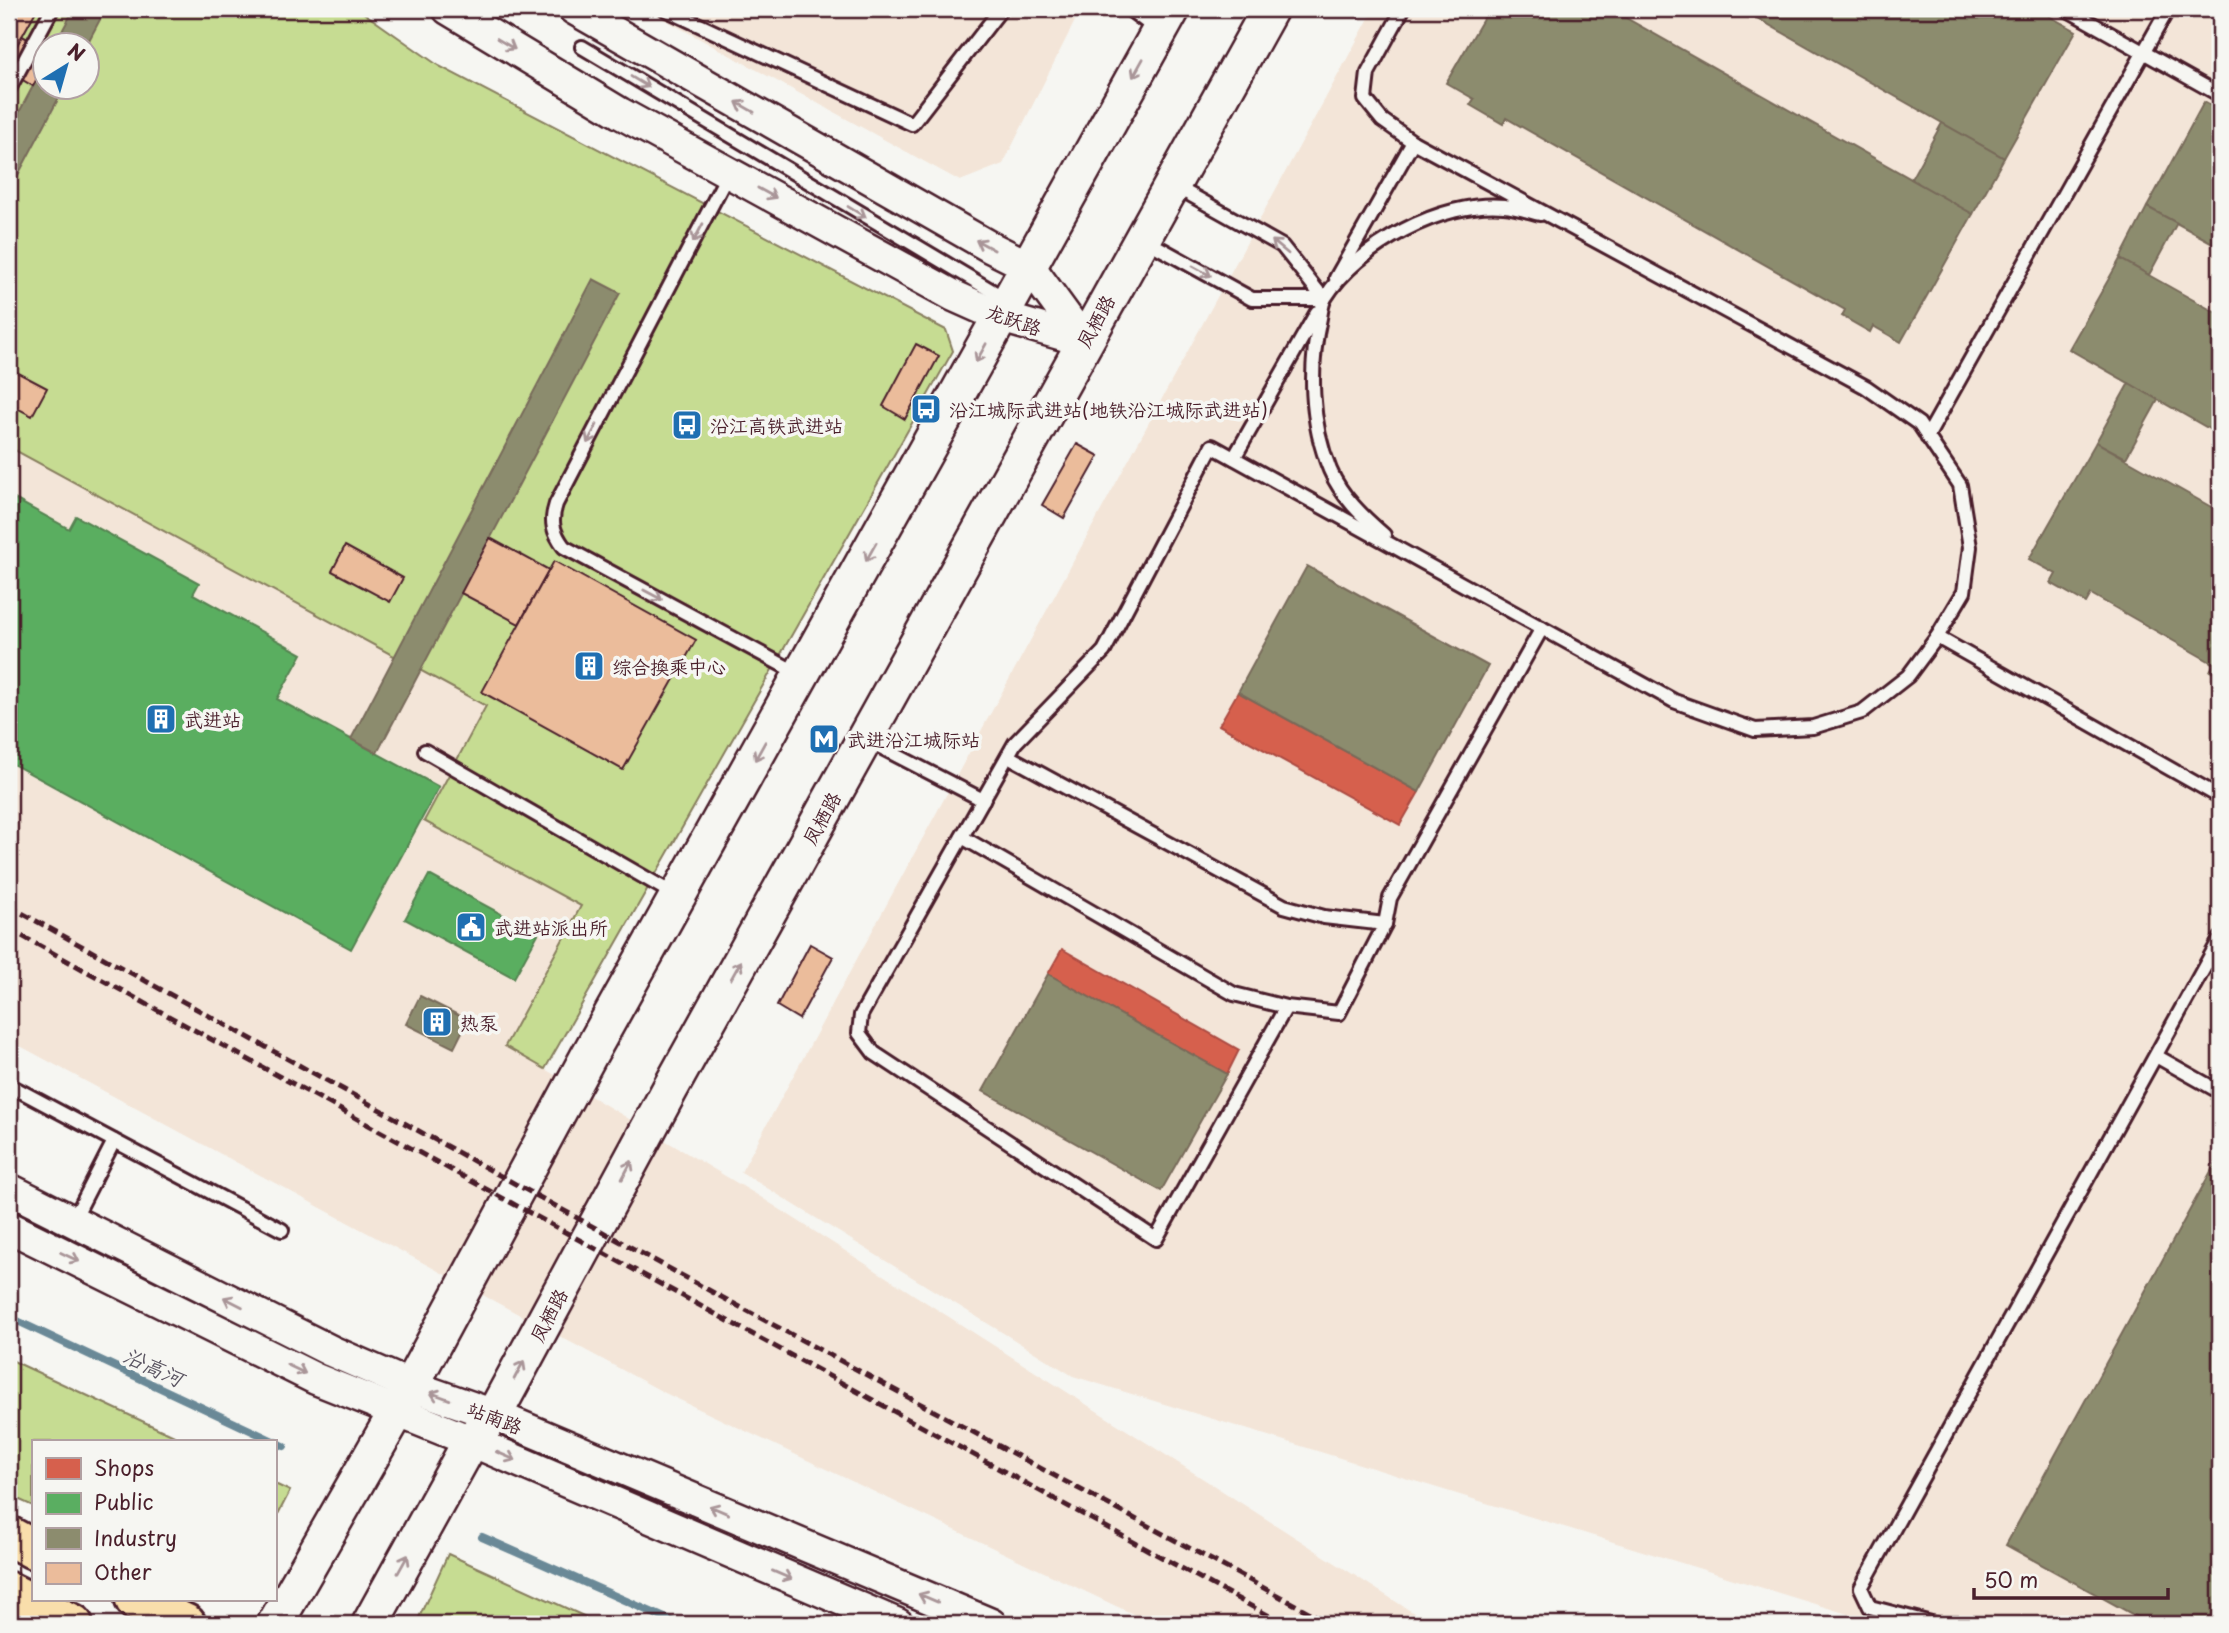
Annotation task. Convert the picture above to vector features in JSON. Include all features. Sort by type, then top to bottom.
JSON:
[{"type":"highway","points":[[9,1536],[32,1548]]},
{"type":"highway","points":[[9,1592],[73,1624]]},
{"type":"highway","points":[[139,1602],[186,1624]]},
{"type":"main road","name":"凤栖路","points":[[370,1624],[471,1441],[494,1415],[864,739],[1270,9]]},
{"type":"main road","points":[[275,1624],[1165,20]]},
{"type":"street","name":"龙跃路","points":[[448,9],[620,113],[954,296],[1006,309],[1084,341]]},
{"type":"street","name":"龙跃路","points":[[574,9],[990,247],[1030,267],[1084,341]]},
{"type":"street","name":"站南路","points":[[9,1189],[331,1351],[471,1441],[898,1624]]},
{"type":"street","name":"站南路","points":[[9,1227],[316,1379],[402,1399],[494,1415],[991,1624]]},
{"type":"lane","points":[[9,89],[52,9]]},
{"type":"lane","points":[[665,9],[912,124],[1002,9]]},
{"type":"lane","points":[[1129,9],[1165,20]]},
{"type":"lane","points":[[1286,1007],[1156,1239],[874,1053],[859,1033],[861,1014],[1016,743],[1104,651],[1212,446],[1674,701],[1755,730],[1813,727],[1861,712],[1908,676],[1937,637],[1964,592],[1970,547],[1960,485],[1919,424],[1866,387],[1413,142],[1382,120],[1365,99],[1368,73],[1403,9]]},
{"type":"lane","points":[[2066,9],[2220,95]]},
{"type":"lane","points":[[1927,437],[2168,9]]},
{"type":"lane","points":[[582,47],[1006,309]]},
{"type":"lane","points":[[1234,458],[1413,142]]},
{"type":"lane","points":[[729,172],[556,504],[552,518],[554,533],[564,547],[802,676]]},
{"type":"lane","points":[[1172,185],[1282,246],[1324,299]]},
{"type":"lane","points":[[1398,549],[1356,510],[1330,470],[1314,407],[1312,351],[1324,299],[1357,263],[1393,234],[1450,212],[1502,206],[1554,217]]},
{"type":"lane","points":[[1142,239],[1252,299],[1324,299]]},
{"type":"lane","points":[[962,837],[1234,994],[1286,1007],[1339,1013],[1385,924],[1390,898],[1542,628]]},
{"type":"lane","points":[[1937,637],[2220,797]]},
{"type":"lane","points":[[864,739],[983,800]]},
{"type":"lane","points":[[425,751],[678,896]]},
{"type":"lane","points":[[1008,757],[1284,906],[1324,917],[1385,924]]},
{"type":"lane","points":[[1935,1624],[1870,1607],[1861,1588],[2220,939]]},
{"type":"lane","points":[[2155,1056],[2220,1092]]},
{"type":"lane","points":[[9,1086],[282,1230]]},
{"type":"lane","points":[[73,1221],[114,1141]]},
{"type":"shaded area","points":[[645,9],[1081,9],[1003,164],[960,181]]},
{"type":"shaded area","points":[[1374,9],[2220,9],[2220,1624],[1880,1624],[1073,1376],[741,1172]]},
{"type":"shaded area","name":"武进站","points":[[9,447],[487,706],[425,821],[581,906],[506,1046],[759,1196],[1431,1624],[1154,1624],[665,1393],[9,1040]]},
{"type":"green space","points":[[9,9],[358,9],[439,66],[946,330],[953,351],[545,1069],[505,1046],[581,906],[424,821],[486,706],[9,447]]},
{"type":"green space","points":[[9,1359],[183,1440],[32,1440],[32,1506],[9,1495]]},
{"type":"green space","points":[[276,1484],[290,1491],[276,1518]]},
{"type":"green space","points":[[448,1554],[601,1624],[416,1624]]},
{"type":"building: Shops","points":[[1238,692],[1419,792],[1400,825],[1219,725]]},
{"type":"building: Shops","points":[[1062,949],[1239,1050],[1227,1074],[1048,974]]},
{"type":"building: Public","name":"武进站","points":[[9,496],[69,529],[76,516],[199,583],[193,594],[302,654],[277,699],[439,787],[351,949],[9,762]]},
{"type":"building: Public","name":"武进站派出所","points":[[429,875],[538,934],[514,978],[405,919]]},
{"type":"building: Industry","points":[[74,9],[98,9],[104,12],[93,32],[62,32]]},
{"type":"building: Industry","points":[[1489,9],[1610,9],[1973,214],[1901,342],[1873,326],[1870,332],[1842,316],[1845,310],[1506,118],[1503,124],[1470,105],[1474,99],[1446,83]]},
{"type":"building: Industry","points":[[1741,9],[2052,9],[2049,16],[2076,31],[2004,158]]},
{"type":"building: Industry","points":[[32,88],[32,102],[57,102],[9,192],[9,131]]},
{"type":"building: Industry","points":[[2204,102],[2220,111],[2220,247],[2147,207]]},
{"type":"building: Industry","points":[[1942,123],[2004,158],[1973,214],[1911,179]]},
{"type":"building: Industry","points":[[2147,207],[2177,223],[2149,275],[2120,259]]},
{"type":"building: Industry","points":[[2120,259],[2220,315],[2220,435],[2069,349]]},
{"type":"building: Industry","points":[[593,279],[620,293],[377,753],[351,739]]},
{"type":"building: Industry","points":[[2129,383],[2158,400],[2126,458],[2096,442]]},
{"type":"building: Industry","points":[[2096,442],[2220,512],[2220,676],[2210,671],[2214,664],[2091,594],[2086,603],[2051,583],[2056,574],[2029,559]]},
{"type":"building: Industry","points":[[1307,566],[1488,666],[1419,792],[1238,692]]},
{"type":"building: Industry","points":[[1048,974],[1227,1074],[1161,1191],[983,1091]]},
{"type":"building: Industry","name":"热泵","points":[[420,996],[468,1020],[454,1048],[406,1024]]},
{"type":"building: Industry","points":[[2220,1155],[2220,1624],[2150,1624],[2006,1545]]},
{"type":"building: Other","points":[[9,9],[37,9],[9,60]]},
{"type":"building: Other","points":[[22,36],[32,41],[32,85],[9,72],[9,60]]},
{"type":"building: Other","points":[[916,344],[939,356],[905,419],[883,406]]},
{"type":"building: Other","points":[[9,368],[47,388],[32,416],[9,404]]},
{"type":"building: Other","points":[[1077,444],[1099,456],[1064,518],[1042,505]]},
{"type":"building: Other","points":[[490,538],[549,570],[519,624],[461,593]]},
{"type":"building: Other","points":[[345,546],[403,578],[390,602],[332,571]]},
{"type":"building: Other","name":"综合换乘中心","points":[[554,561],[696,640],[623,770],[482,692]]},
{"type":"building: Other","points":[[810,944],[833,957],[799,1019],[777,1006]]},
{"type":"waterway","name":"沿高河","points":[[9,1317],[271,1440]]},
{"type":"waterway","name":"沿高河","points":[[276,1442],[284,1446]]},
{"type":"waterway","name":"沿高河","points":[[482,1537],[678,1624]]},
{"type":"railway","points":[[9,906],[714,1293],[1331,1624]]},
{"type":"railway","points":[[9,929],[1284,1624]]},
{"type":"place","name":"沿江城际武进站(地铁沿江城际武进站)","points":[[926,409]]},
{"type":"place","name":"沿江高铁武进站","points":[[687,425]]},
{"type":"place","name":"综合换乘中心","points":[[589,666]]},
{"type":"place","name":"武进站","points":[[161,719]]},
{"type":"place","name":"武进沿江城际站","points":[[824,739]]},
{"type":"place","name":"武进站派出所","points":[[471,927]]},
{"type":"place","name":"热泵","points":[[437,1022]]}]
